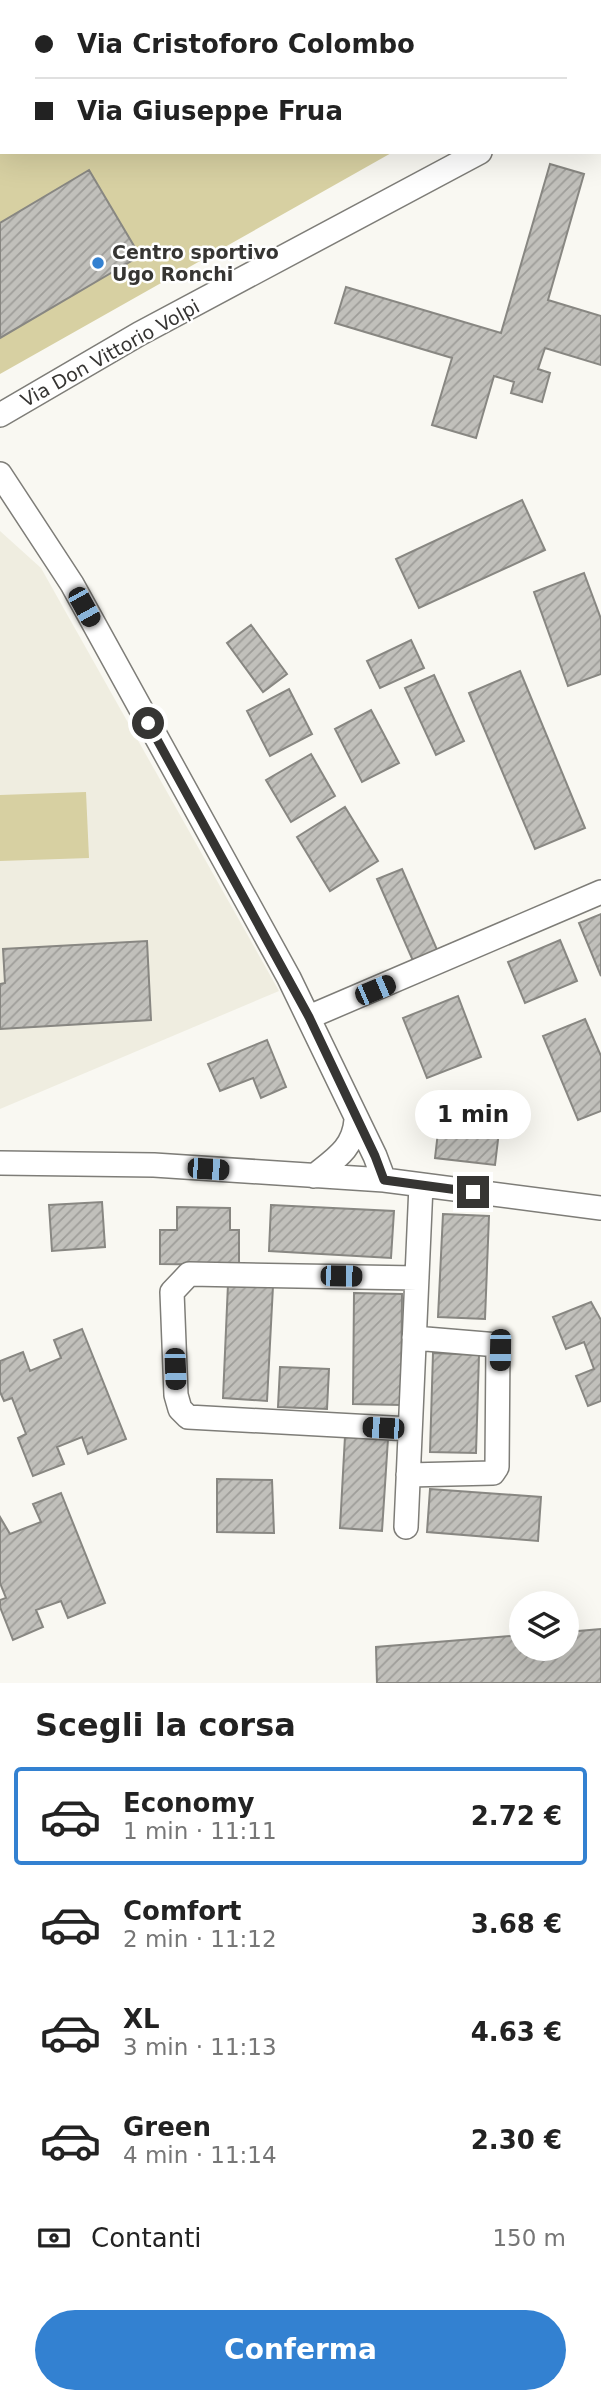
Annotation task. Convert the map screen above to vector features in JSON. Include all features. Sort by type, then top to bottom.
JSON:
[{"type":"street","name":"Via Don Vittorio Volpi","points":[[0,415],[139,334],[476,154]]},
{"type":"street","points":[[0,474],[72,584],[309,1017],[384,1180]]},
{"type":"street","points":[[0,504],[72,584]]},
{"type":"street","points":[[309,1017],[601,892]]},
{"type":"street","points":[[314,1176],[349,1146],[355,1136],[356,1120]]},
{"type":"street","points":[[0,1163],[155,1165],[384,1180],[601,1208]]},
{"type":"street","points":[[406,1527],[421,1185]]},
{"type":"street","points":[[410,1429],[188,1417],[180,1409],[176,1395],[172,1292],[189,1274],[417,1278]]},
{"type":"street","points":[[408,1475],[493,1474],[497,1467],[498,1345],[414,1338]]},
{"type":"shaded area","name":"Centro sportivo Ugo Ronchi","points":[[0,154],[389,154],[0,374]]},
{"type":"shaded area","points":[[0,531],[41,568],[279,991],[0,1109]]},
{"type":"shaded area","points":[[86,792],[89,858],[0,861],[0,795]]},
{"type":"building","points":[[550,164],[584,174],[548,300],[601,316],[601,365],[545,348],[538,369],[550,373],[542,402],[511,393],[514,382],[494,376],[476,438],[432,425],[452,358],[335,323],[346,287],[501,333]]},
{"type":"building","points":[[89,170],[140,256],[0,338],[0,223]]},
{"type":"building","points":[[522,500],[545,550],[419,608],[396,559]]},
{"type":"building","points":[[584,573],[601,619],[601,674],[568,686],[534,592]]},
{"type":"building","points":[[251,625],[287,674],[263,692],[227,643]]},
{"type":"building","points":[[411,640],[424,668],[380,688],[367,661]]},
{"type":"building","points":[[520,671],[585,828],[535,849],[469,693]]},
{"type":"building","points":[[434,675],[464,741],[436,755],[405,688]]},
{"type":"building","points":[[289,689],[312,734],[270,756],[247,711]]},
{"type":"building","points":[[371,710],[399,763],[362,782],[335,729]]},
{"type":"building","points":[[311,754],[335,796],[291,822],[266,780]]},
{"type":"building","points":[[345,807],[378,861],[330,891],[297,837]]},
{"type":"building","points":[[402,869],[438,952],[414,963],[377,879]]},
{"type":"building","points":[[601,914],[601,976],[579,923]]},
{"type":"building","points":[[560,940],[577,981],[525,1003],[508,962]]},
{"type":"building","points":[[147,941],[151,1020],[0,1029],[0,984],[5,983],[3,949]]},
{"type":"building","points":[[458,996],[481,1057],[427,1078],[403,1018]]},
{"type":"building","points":[[585,1019],[601,1056],[601,1111],[578,1120],[543,1036]]},
{"type":"building","points":[[267,1040],[286,1087],[261,1098],[253,1078],[220,1091],[208,1064]]},
{"type":"building","points":[[440,1115],[500,1123],[495,1165],[435,1158]]},
{"type":"building","points":[[102,1202],[105,1247],[52,1251],[49,1205]]},
{"type":"building","points":[[271,1205],[394,1211],[391,1258],[269,1251]]},
{"type":"building","points":[[177,1207],[230,1208],[230,1230],[239,1230],[239,1265],[160,1264],[160,1230],[177,1230]]},
{"type":"building","points":[[443,1214],[489,1216],[485,1319],[438,1317]]},
{"type":"building","points":[[228,1284],[273,1286],[267,1401],[223,1398]]},
{"type":"building","points":[[354,1293],[402,1294],[401,1405],[353,1404]]},
{"type":"building","points":[[591,1302],[601,1320],[601,1401],[588,1406],[576,1376],[594,1369],[584,1342],[566,1349],[553,1317]]},
{"type":"building","points":[[82,1329],[126,1439],[88,1454],[82,1437],[57,1447],[64,1464],[33,1476],[18,1438],[26,1434],[12,1398],[4,1401],[0,1392],[0,1361],[23,1352],[30,1371],[61,1358],[54,1340]]},
{"type":"building","points":[[433,1353],[479,1355],[476,1453],[430,1452]]},
{"type":"building","points":[[280,1367],[329,1369],[327,1409],[278,1407]]},
{"type":"building","points":[[345,1436],[388,1439],[382,1531],[340,1528]]},
{"type":"building","points":[[217,1479],[272,1480],[274,1533],[217,1532]]},
{"type":"building","points":[[430,1489],[541,1497],[538,1541],[427,1532]]},
{"type":"building","points":[[61,1493],[105,1603],[68,1618],[61,1601],[36,1610],[43,1627],[13,1640],[0,1607],[0,1600],[6,1598],[0,1583],[0,1517],[10,1534],[41,1522],[33,1504]]},
{"type":"building","points":[[601,1629],[601,1683],[377,1683],[376,1647],[509,1636],[509,1661],[579,1661],[579,1631]]},
{"type":"place","name":"Centro sportivo Ugo Ronchi","points":[[98,263]]},
{"type":"route","points":[[148,723],[289,978],[356,1120],[368,1139],[384,1180],[473,1192]]}]
